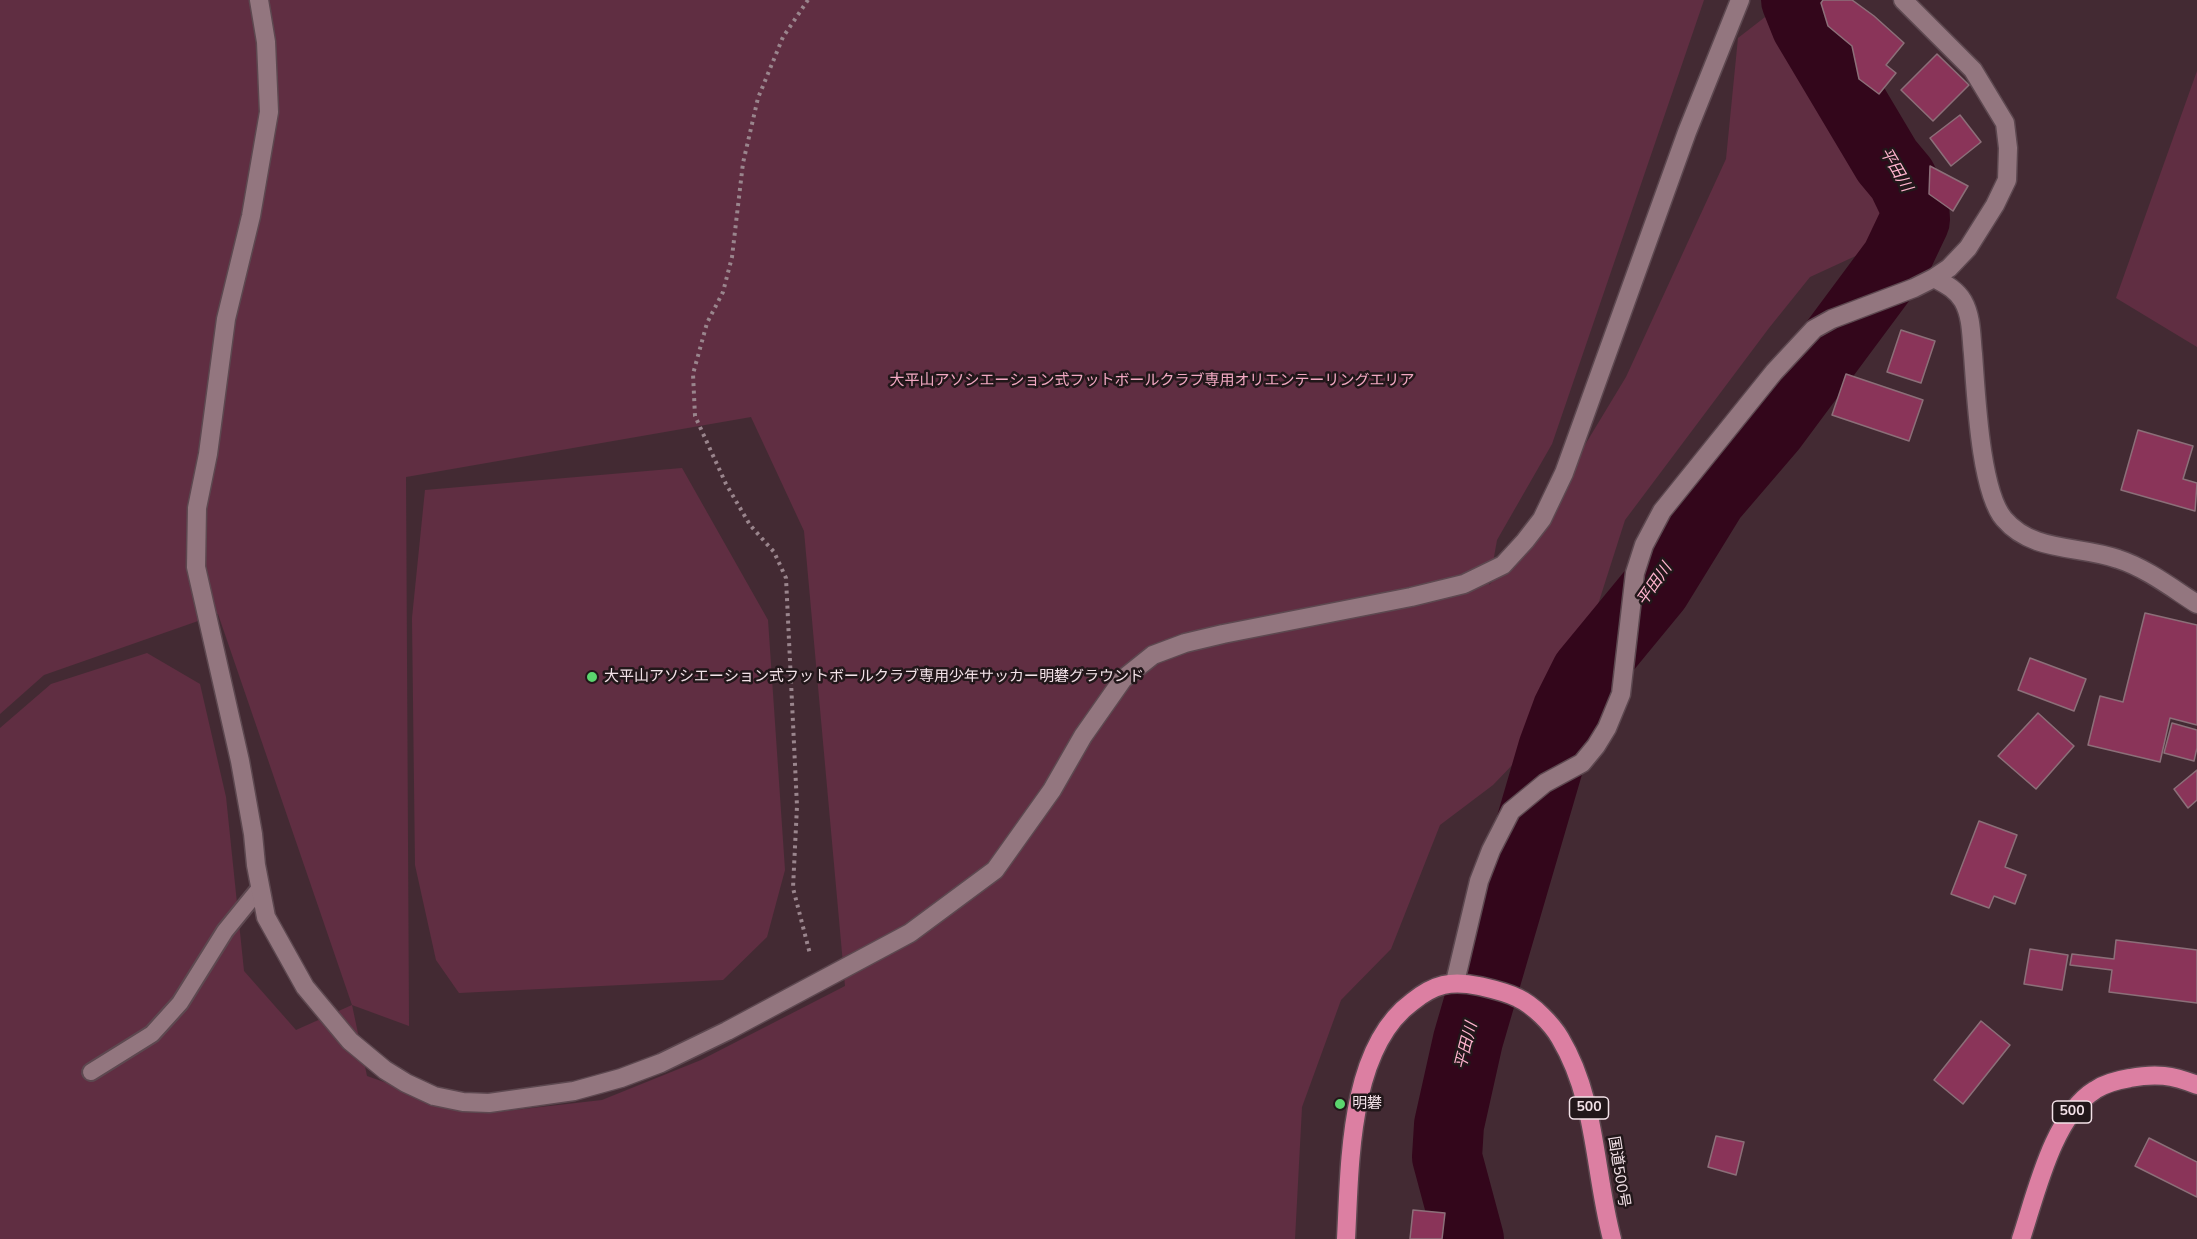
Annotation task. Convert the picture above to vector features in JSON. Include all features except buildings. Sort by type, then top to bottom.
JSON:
[{"type":"highway","name":"国道500号","points":[[1463,983],[1519,998],[1540,1015],[1559,1036],[1575,1066],[1588,1107],[1612,1239]]},
{"type":"highway","points":[[1346,1239],[1352,1135],[1360,1096],[1376,1047],[1388,1025],[1401,1010],[1435,987],[1463,983]]},
{"type":"highway","name":"500","points":[[2021,1239],[2059,1129],[2075,1107],[2095,1090],[2116,1081],[2137,1077],[2159,1074],[2197,1085]]},
{"type":"street","points":[[259,0],[266,42],[269,112],[251,216],[226,320],[208,454],[197,508],[196,567],[240,761],[266,917],[305,987],[350,1041],[385,1070],[406,1083],[434,1096],[463,1102],[489,1102],[574,1091],[661,1064],[910,933],[995,870],[1052,790],[1083,736],[1123,679],[1153,656],[1185,643],[1464,584],[1503,565],[1542,519],[1564,473],[1687,132],[1740,0]]},
{"type":"street","points":[[1463,983],[1479,881],[1511,811],[1545,783],[1582,763],[1607,728],[1621,694],[1635,573],[1644,545],[1662,511],[1774,372],[1814,329],[1832,319],[1914,288],[1949,268],[1968,248],[1995,205],[2007,180],[2008,148],[2005,123],[1973,70],[1903,0]]},
{"type":"street","points":[[1934,278],[1952,288],[1963,301],[1970,319],[1979,428],[1985,468],[1991,497],[2004,519],[2025,535],[2047,546],[2101,554],[2134,566],[2197,604]]},
{"type":"lane","points":[[91,1072],[152,1034],[180,1003],[225,931],[260,888]]},
{"type":"path","points":[[808,0],[783,37],[758,99],[742,163],[732,256],[723,292],[707,322],[693,374],[694,416],[721,474],[750,525],[774,552],[786,578],[797,806],[793,888],[819,980]]},
{"type":"green space","name":"大平山アソシエーション式フットボールクラブ専用オリエンテーリングエリア","points":[[0,0],[1704,0],[1552,444],[1497,540],[1489,585],[1519,554],[1626,377],[1726,159],[1738,38],[1778,7],[1806,74],[1906,208],[1873,248],[1810,277],[1769,328],[1625,520],[1586,642],[1567,660],[1518,759],[1493,785],[1440,825],[1391,949],[1341,1000],[1302,1107],[1295,1239],[0,1239],[0,728],[51,684],[147,653],[200,684],[226,797],[244,971],[296,1030],[352,1005],[218,614],[44,675],[0,714]],"holes":[[[751,417],[804,531],[845,986],[701,1060],[602,1100],[497,1112],[438,1101],[367,1076],[352,1005],[409,1026],[406,477]]]},
{"type":"green space","points":[[2197,71],[2197,347],[2116,298]]},
{"type":"green space","name":"大平山アソシエーション式フットボールクラブ専用少年サッカー明礬グラウンド","points":[[682,468],[768,620],[785,870],[767,937],[723,980],[459,993],[436,960],[415,865],[412,618],[425,490]]},
{"type":"waterway","name":"平田川","points":[[1469,1239],[1447,1157],[1449,1125],[1468,1040],[1553,749],[1567,711],[1586,673],[1656,588],[1712,497],[1772,427],[1896,260],[1915,220],[1914,204],[1902,179],[1887,161],[1806,25],[1796,0]]},
{"type":"place","name":"大平山アソシエーション式フットボールクラブ専用少年サッカー明礬グラウンド","points":[[592,677]]},
{"type":"place","name":"明礬","points":[[1340,1104]]}]
